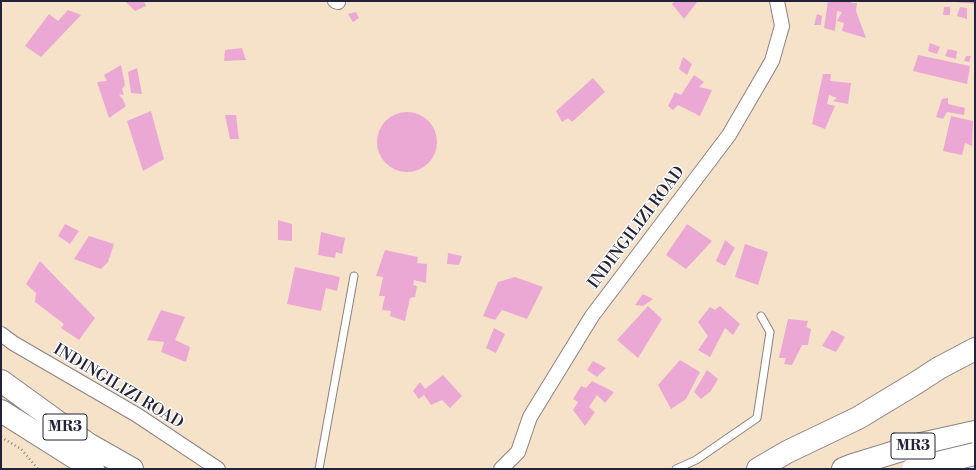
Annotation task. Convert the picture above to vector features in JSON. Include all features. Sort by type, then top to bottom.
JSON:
[{"type":"highway","points":[[758,469],[787,452],[858,418],[939,368],[975,349]]},
{"type":"highway","name":"MR3","points":[[1,381],[88,444],[132,469]]},
{"type":"highway","name":"MR3","points":[[1,411],[93,469]]},
{"type":"highway","name":"MR3","points":[[848,467],[921,444],[975,432]]},
{"type":"highway","name":"MR3","points":[[913,469],[973,464]]},
{"type":"street","name":"INDINGILIZI ROAD","points":[[501,469],[518,452],[530,417],[592,316],[729,135],[772,61],[782,26],[777,1]]},
{"type":"street","name":"INDINGILIZI ROAD","points":[[1,334],[13,343],[137,415],[218,469]]},
{"type":"lane","points":[[319,469],[354,276]]},
{"type":"lane","points":[[676,469],[696,460],[757,418],[770,332],[761,316]]},
{"type":"path","points":[[1,437],[21,449],[38,469]]},
{"type":"building","points":[[125,1],[144,1],[146,6],[135,11]]},
{"type":"building","points":[[675,1],[698,1],[684,19],[672,4]]},
{"type":"building","points":[[828,1],[852,1],[851,3],[857,3],[856,11],[866,38],[842,31],[844,23],[837,21],[842,12],[837,11],[835,31],[824,28]]},
{"type":"building","points":[[975,1],[975,4],[955,2]]},
{"type":"building","points":[[944,7],[950,7],[950,15],[943,15]]},
{"type":"building","points":[[960,7],[967,8],[967,19],[957,16]]},
{"type":"building","points":[[68,10],[81,15],[41,57],[25,46],[49,14],[58,21]]},
{"type":"building","points":[[356,12],[359,18],[353,22],[348,14]]},
{"type":"building","points":[[817,14],[822,16],[821,25],[814,25]]},
{"type":"building","points":[[930,43],[940,47],[937,54],[928,51]]},
{"type":"building","points":[[242,48],[246,60],[224,61],[225,50]]},
{"type":"building","points":[[948,49],[957,51],[956,59],[945,56]]},
{"type":"building","points":[[918,55],[970,66],[967,84],[913,71]]},
{"type":"building","points":[[966,56],[971,56],[969,62],[964,61]]},
{"type":"building","points":[[683,57],[692,64],[687,75],[679,69]]},
{"type":"building","points":[[121,65],[125,85],[122,89],[124,95],[119,94],[126,106],[109,118],[97,82],[107,81],[104,75]]},
{"type":"building","points":[[137,68],[142,94],[131,93],[128,72]]},
{"type":"building","points":[[823,74],[831,74],[830,81],[851,83],[848,104],[833,101],[837,98],[829,95],[827,104],[835,106],[825,129],[812,124]]},
{"type":"building","points":[[694,75],[704,82],[699,87],[712,90],[700,116],[678,105],[673,110],[668,106],[675,92],[681,95]]},
{"type":"building","points":[[593,78],[605,92],[572,122],[568,118],[562,122],[556,111]]},
{"type":"building","points":[[948,98],[948,104],[965,108],[964,115],[947,112],[943,119],[936,117],[942,99]]},
{"type":"building","points":[[151,111],[164,159],[143,171],[127,121]]},
{"type":"building","points":[[407,112],[424,117],[432,125],[437,142],[432,159],[424,167],[407,172],[390,167],[382,159],[377,142],[382,125],[390,117]]},
{"type":"building","points":[[225,115],[236,115],[239,139],[230,139]]},
{"type":"building","points":[[951,116],[973,121],[972,146],[965,143],[962,155],[943,151]]},
{"type":"building","points":[[278,220],[292,224],[292,241],[278,240]]},
{"type":"building","points":[[65,224],[79,231],[70,244],[58,236]]},
{"type":"building","points":[[687,224],[712,241],[686,269],[666,255]]},
{"type":"building","points":[[321,232],[345,238],[342,254],[336,252],[335,258],[318,255]]},
{"type":"building","points":[[89,236],[114,244],[108,262],[101,269],[74,259]]},
{"type":"building","points":[[725,240],[735,248],[725,266],[716,261]]},
{"type":"building","points":[[745,244],[768,252],[758,285],[735,277]]},
{"type":"building","points":[[385,250],[418,257],[417,263],[427,264],[426,283],[414,280],[413,285],[417,286],[415,297],[410,298],[405,321],[390,316],[391,311],[382,310],[385,296],[379,296],[383,277],[376,276]]},
{"type":"building","points":[[448,253],[462,256],[459,265],[447,264]]},
{"type":"building","points":[[40,261],[95,318],[79,340],[61,328],[64,324],[35,302],[36,293],[26,284]]},
{"type":"building","points":[[295,267],[340,277],[337,291],[326,288],[321,311],[287,304]]},
{"type":"building","points":[[515,277],[543,287],[527,319],[502,310],[495,320],[483,316],[498,282]]},
{"type":"building","points":[[643,294],[653,299],[643,306],[635,305]]},
{"type":"building","points":[[648,306],[662,319],[638,358],[617,340]]},
{"type":"building","points":[[720,306],[740,324],[733,335],[725,328],[710,357],[698,350],[708,336],[698,322],[710,307],[715,310]]},
{"type":"building","points":[[161,310],[185,317],[175,340],[190,347],[186,362],[161,352],[164,342],[147,340]]},
{"type":"building","points":[[788,319],[808,321],[806,327],[811,329],[808,345],[802,345],[792,365],[784,364],[786,358],[779,358]]},
{"type":"building","points":[[494,328],[505,334],[496,353],[486,348]]},
{"type":"building","points":[[832,330],[845,337],[836,352],[822,346]]},
{"type":"building","points":[[680,360],[700,372],[686,399],[671,409],[658,385]]},
{"type":"building","points":[[593,361],[606,368],[597,377],[587,370]]},
{"type":"building","points":[[707,370],[718,379],[711,391],[701,399],[694,392]]},
{"type":"building","points":[[443,375],[462,396],[450,408],[442,400],[431,405],[424,395],[419,399],[413,391],[420,382],[425,389]]},
{"type":"building","points":[[592,381],[614,392],[605,403],[597,395],[589,407],[595,412],[585,426],[573,410],[578,402],[573,399],[581,386],[586,388]]}]
